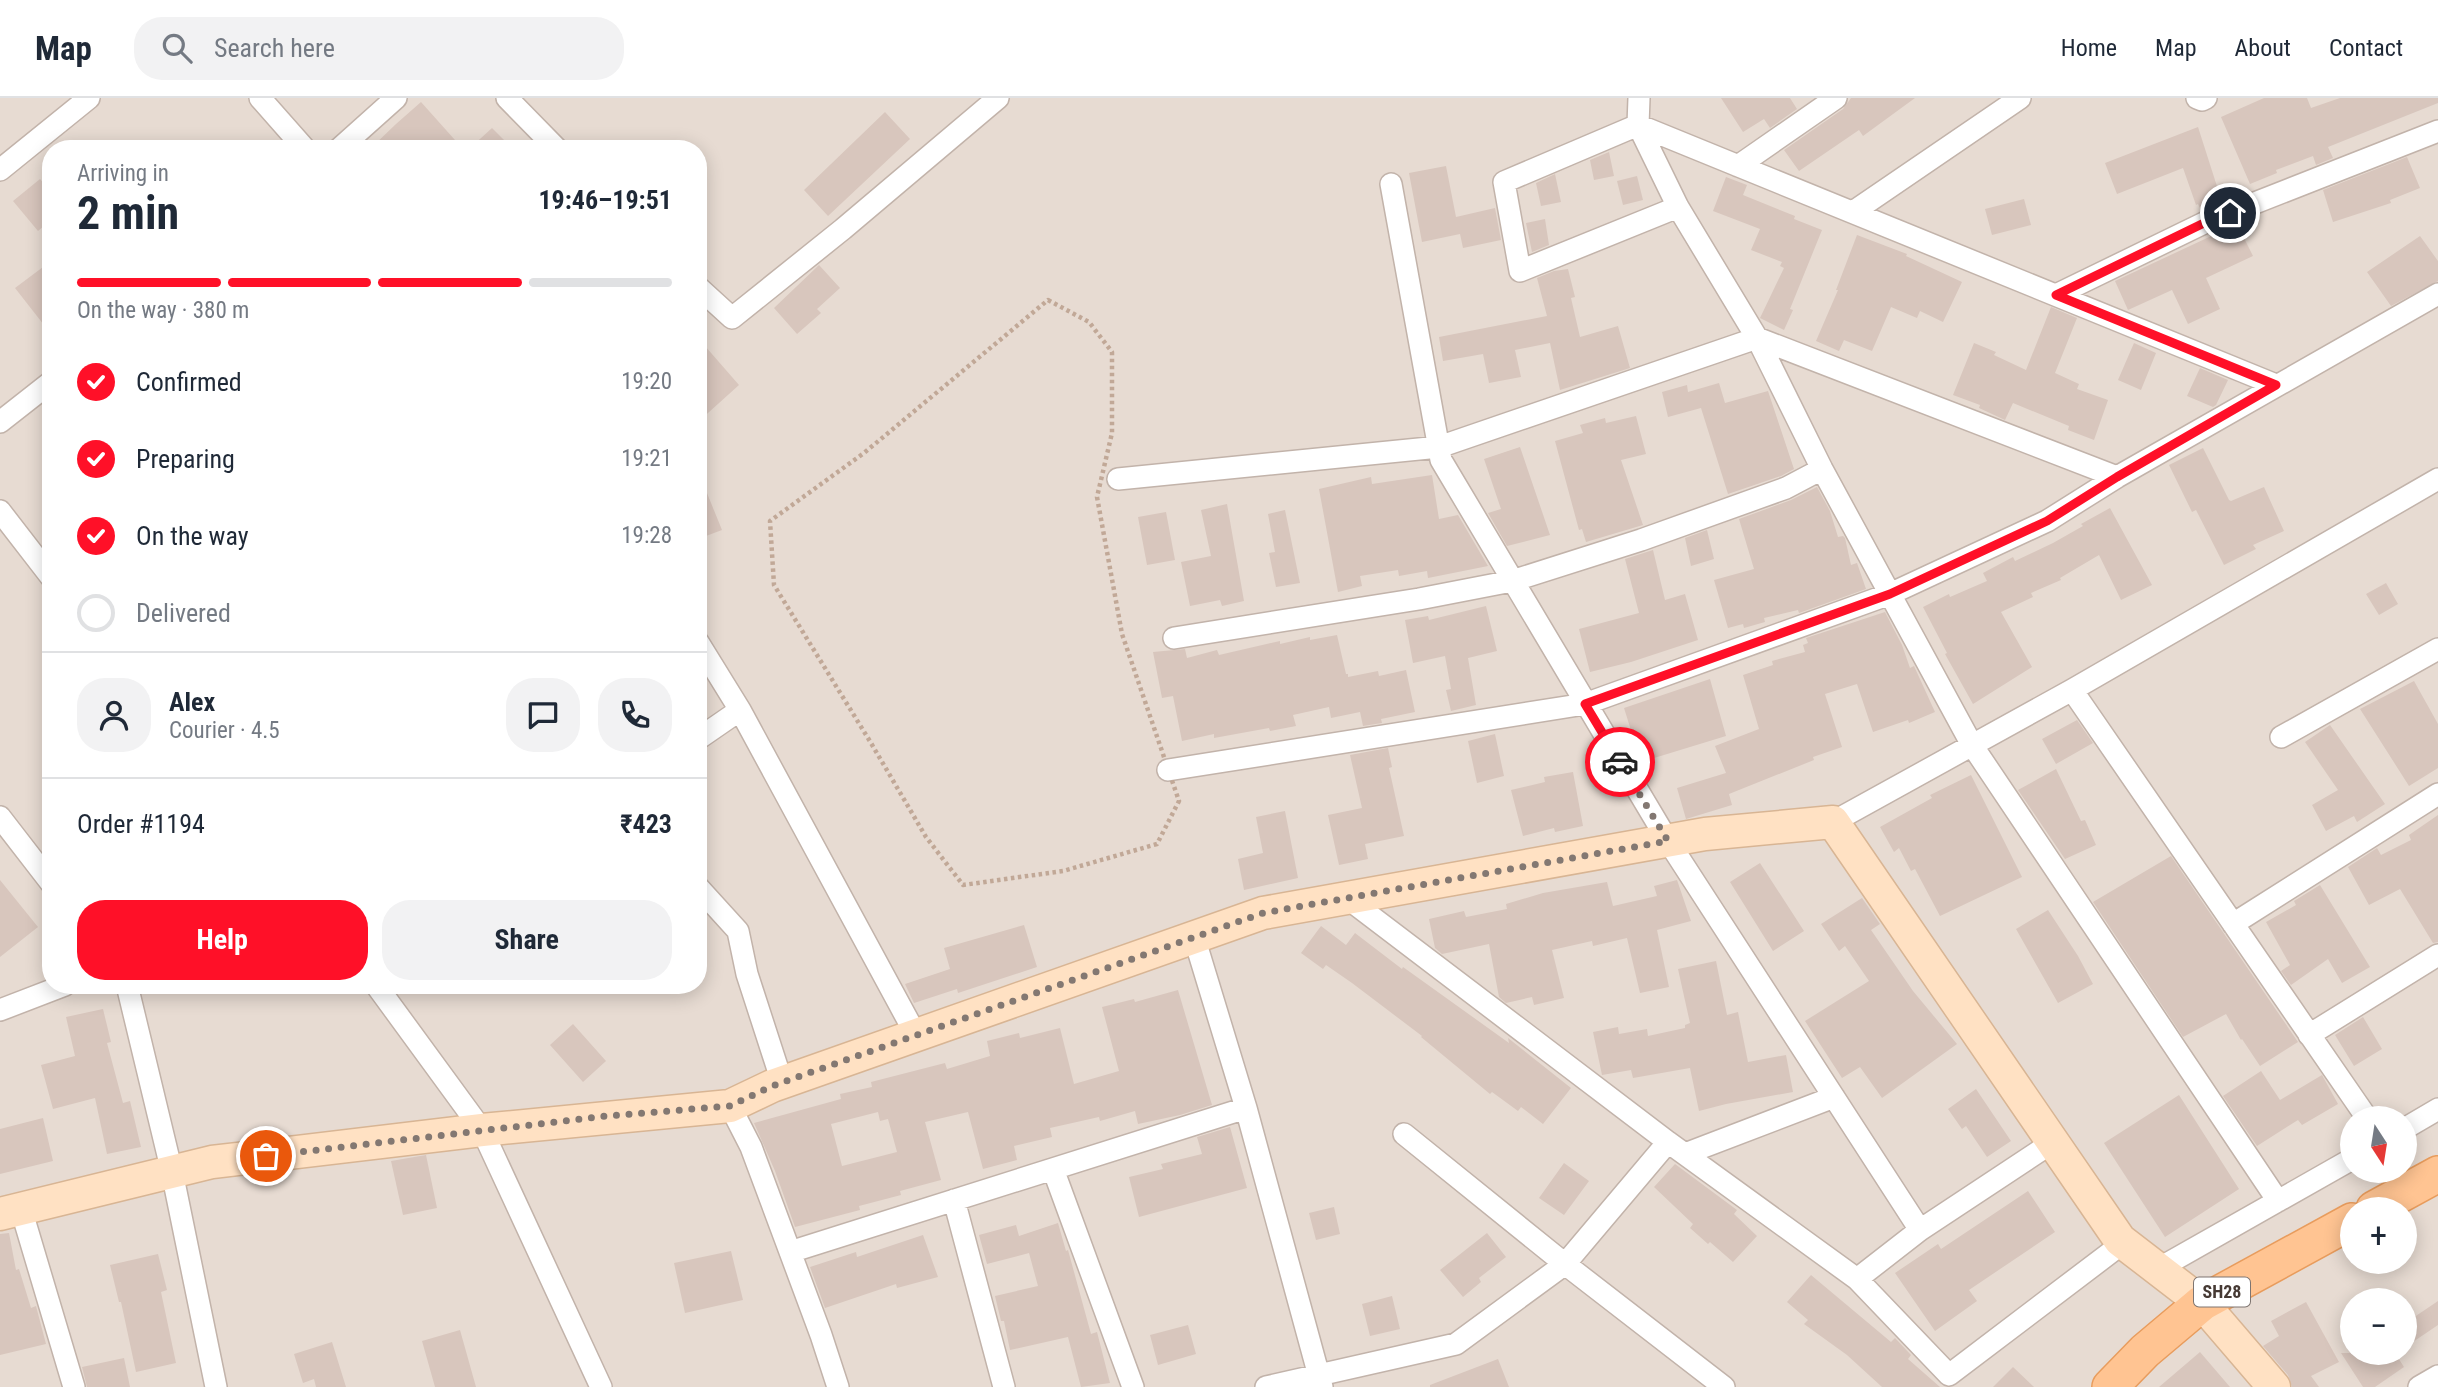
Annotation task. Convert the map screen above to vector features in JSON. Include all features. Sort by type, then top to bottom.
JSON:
[{"type":"main road","points":[[2396,1197],[2438,1174]]},
{"type":"main road","name":"SH28","points":[[2110,1387],[2145,1351],[2202,1303],[2340,1228]]},
{"type":"street","points":[[0,170],[89,98]]},
{"type":"street","points":[[260,98],[297,140]]},
{"type":"street","points":[[349,140],[396,98]]},
{"type":"street","points":[[507,98],[548,140]]},
{"type":"street","points":[[707,294],[732,317],[844,229],[998,98]]},
{"type":"street","points":[[1639,98],[1638,125],[1678,207],[1757,338],[1822,469],[1972,745],[2278,1201]]},
{"type":"street","points":[[1738,166],[1836,98]]},
{"type":"street","points":[[1853,212],[2020,98]]},
{"type":"street","points":[[2197,98],[2206,98]]},
{"type":"street","points":[[1678,207],[1520,271],[1504,182],[1638,125],[2276,385]]},
{"type":"street","points":[[2056,295],[2204,223],[2438,131]]},
{"type":"street","points":[[1391,184],[1441,460],[1668,841],[1920,1230]]},
{"type":"street","points":[[1168,770],[1585,704],[1890,594],[2047,521],[2117,477],[2438,294]]},
{"type":"street","points":[[1118,479],[1439,447],[1757,338],[2117,477]]},
{"type":"street","points":[[0,422],[42,389]]},
{"type":"street","points":[[1174,638],[1419,599],[1512,581],[1641,540],[1786,488],[1822,469]]},
{"type":"street","points":[[74,1387],[10,1212],[212,1162],[482,1130],[730,1106],[782,1082],[1263,913],[1705,834],[1833,822],[2071,690],[2438,479]]},
{"type":"street","points":[[0,511],[42,565]]},
{"type":"street","points":[[2281,737],[2438,649]]},
{"type":"street","points":[[707,657],[740,710],[916,1035]]},
{"type":"street","points":[[2071,690],[2359,1106]]},
{"type":"street","points":[[707,733],[740,710]]},
{"type":"street","points":[[2233,924],[2438,794]]},
{"type":"street","points":[[0,817],[42,871]]},
{"type":"street","points":[[1833,822],[2123,1242],[2202,1303],[2274,1387]]},
{"type":"street","points":[[707,897],[738,931],[747,974],[782,1082]]},
{"type":"street","points":[[1347,898],[1676,1148],[1857,1279],[1949,1375],[2123,1242]]},
{"type":"street","points":[[1194,937],[1246,1108],[1320,1381]]},
{"type":"street","points":[[2309,1035],[2438,955]]},
{"type":"street","points":[[0,1010],[42,994]]},
{"type":"street","points":[[129,994],[172,1172],[216,1387]]},
{"type":"street","points":[[383,994],[482,1130],[601,1387]]},
{"type":"street","points":[[1266,1387],[1320,1381],[1456,1344],[1565,1264],[1676,1148],[1834,1097]]},
{"type":"street","points":[[730,1106],[751,1147],[838,1387]]},
{"type":"street","points":[[790,1252],[1246,1108]]},
{"type":"street","points":[[2417,1122],[2438,1110]]},
{"type":"street","points":[[1404,1133],[1565,1264],[1724,1387]]},
{"type":"street","points":[[1857,1279],[1920,1230],[2053,1142]]},
{"type":"street","points":[[2158,1269],[2340,1165]]},
{"type":"street","points":[[1053,1169],[1133,1387]]},
{"type":"street","points":[[954,1200],[1004,1387]]},
{"type":"street","points":[[2419,1387],[2438,1376]]},
{"type":"path","points":[[1048,300],[1089,322],[1112,352],[1112,433],[1097,497],[1122,634],[1168,770],[1179,801],[1157,844],[1063,871],[963,885],[926,837],[872,743],[774,585],[770,521],[864,453],[1048,300]]},
{"type":"shaded area","points":[[0,98],[2438,98],[2438,1387],[0,1387]]},
{"type":"building","points":[[1721,98],[1790,98],[1797,109],[1770,128],[1764,119],[1743,132]]},
{"type":"building","points":[[1851,98],[1915,98],[1863,136],[1859,130],[1799,171],[1784,150],[1843,109]]},
{"type":"building","points":[[2264,98],[2307,98],[2311,108],[2340,98],[2438,98],[2438,103],[2328,147],[2333,158],[2316,165],[2313,156],[2276,170],[2277,173],[2250,184],[2221,117]]},
{"type":"building","points":[[421,102],[455,140],[379,140]]},
{"type":"building","points":[[885,112],[910,139],[828,216],[804,190]]},
{"type":"building","points":[[2198,127],[2222,202],[2201,210],[2198,204],[2196,205],[2183,168],[2117,194],[2105,163]]},
{"type":"building","points":[[492,128],[504,140],[479,140]]},
{"type":"building","points":[[1609,152],[1614,176],[1594,180],[1590,160]]},
{"type":"building","points":[[2407,157],[2420,188],[2390,200],[2391,203],[2333,222],[2323,190]]},
{"type":"building","points":[[1446,166],[1456,217],[1495,208],[1501,240],[1463,248],[1460,234],[1422,242],[1409,173]]},
{"type":"building","points":[[1555,174],[1561,202],[1541,206],[1536,183]]},
{"type":"building","points":[[1637,176],[1643,200],[1623,205],[1617,181]]},
{"type":"building","points":[[1726,177],[1747,185],[1743,195],[1822,230],[1784,330],[1760,318],[1784,268],[1780,266],[1782,262],[1751,250],[1760,229],[1713,211]]},
{"type":"building","points":[[40,179],[42,228],[38,231],[13,201]]},
{"type":"building","points":[[2024,199],[2031,225],[1992,235],[1985,209]]},
{"type":"building","points":[[1545,219],[1549,245],[1532,252],[1526,223]]},
{"type":"building","points":[[2237,224],[2253,256],[2206,278],[2220,309],[2188,324],[2172,290],[2128,310],[2115,281]]},
{"type":"building","points":[[1857,235],[1907,254],[1906,256],[1962,282],[1943,322],[1920,311],[1917,318],[1891,307],[1872,351],[1844,340],[1839,351],[1816,341],[1838,290]]},
{"type":"building","points":[[2420,236],[2438,261],[2438,281],[2391,306],[2367,272]]},
{"type":"building","points":[[819,265],[840,288],[817,309],[821,313],[797,334],[774,308]]},
{"type":"building","points":[[42,268],[42,322],[15,288]]},
{"type":"building","points":[[1568,269],[1580,337],[1618,326],[1630,368],[1560,390],[1550,343],[1515,350],[1521,377],[1489,383],[1483,354],[1443,361],[1439,337],[1547,316],[1537,278]]},
{"type":"building","points":[[2051,307],[2077,318],[2055,373],[2079,384],[2077,389],[2108,400],[2094,440],[2068,430],[2069,426],[2013,403],[2005,420],[1979,408],[1980,405],[1953,395],[1974,343],[1996,352],[1994,355],[2026,370]]},
{"type":"building","points":[[2134,343],[2156,353],[2141,390],[2118,380]]},
{"type":"building","points":[[707,348],[739,385],[707,414]]},
{"type":"building","points":[[2200,368],[2228,380],[2213,407],[2187,396]]},
{"type":"building","points":[[1719,383],[1725,403],[1768,391],[1794,469],[1728,494],[1701,408],[1668,417],[1662,392],[1687,385],[1688,392]]},
{"type":"building","points":[[1636,416],[1646,454],[1621,460],[1643,525],[1586,542],[1582,529],[1579,530],[1555,441],[1583,433],[1580,425],[1605,418],[1606,423]]},
{"type":"building","points":[[1520,447],[1550,535],[1507,546],[1488,513],[1501,509],[1484,459]]},
{"type":"building","points":[[2203,448],[2229,500],[2264,487],[2284,531],[2253,545],[2256,549],[2224,565],[2196,510],[2192,512],[2169,465]]},
{"type":"building","points":[[1432,475],[1439,519],[1458,515],[1488,566],[1428,578],[1427,571],[1399,576],[1398,570],[1360,576],[1362,586],[1338,592],[1319,489],[1371,477],[1372,484]]},
{"type":"building","points":[[1817,487],[1830,511],[1838,537],[1845,538],[1851,565],[1857,563],[1866,589],[1799,613],[1798,610],[1764,618],[1765,622],[1744,628],[1743,624],[1728,628],[1714,580],[1754,569],[1739,519],[1791,500]]},
{"type":"building","points":[[707,493],[722,530],[707,536]]},
{"type":"building","points":[[1227,504],[1244,601],[1222,606],[1220,600],[1190,606],[1181,562],[1211,556],[1201,510]]},
{"type":"building","points":[[2110,508],[2152,585],[2121,600],[2099,555],[2060,578],[2061,580],[2031,593],[2033,597],[2001,612],[2032,667],[1973,704],[1923,607],[1949,594],[1950,597],[1987,581],[1983,573],[2013,557],[2015,561],[2053,543]]},
{"type":"building","points":[[1285,510],[1300,583],[1276,587],[1269,553],[1275,552],[1268,514]]},
{"type":"building","points":[[1166,512],[1175,560],[1147,565],[1138,517]]},
{"type":"building","points":[[1707,530],[1714,559],[1691,566],[1685,538]]},
{"type":"building","points":[[1653,550],[1665,600],[1685,594],[1698,640],[1590,672],[1579,629],[1639,613],[1625,559]]},
{"type":"building","points":[[2386,583],[2398,604],[2379,615],[2366,594]]},
{"type":"building","points":[[1486,606],[1497,651],[1468,658],[1476,705],[1451,711],[1446,690],[1451,689],[1445,656],[1413,663],[1405,620],[1428,616],[1429,620]]},
{"type":"building","points":[[1885,612],[1910,668],[1914,666],[1935,712],[1909,723],[1908,720],[1873,732],[1857,684],[1825,694],[1842,747],[1729,794],[1732,805],[1686,819],[1677,788],[1726,773],[1715,746],[1759,729],[1743,675],[1773,665],[1772,661],[1805,652],[1803,645],[1808,643],[1806,638]]},
{"type":"building","points":[[1337,635],[1348,677],[1378,671],[1379,676],[1406,670],[1415,712],[1363,726],[1360,712],[1331,718],[1329,707],[1293,715],[1296,726],[1214,738],[1214,734],[1182,741],[1173,696],[1162,698],[1153,652],[1185,649],[1187,658],[1217,650],[1219,655],[1280,641],[1280,644],[1310,637],[1310,640]]},
{"type":"building","points":[[1710,679],[1726,736],[1641,762],[1624,708]]},
{"type":"building","points":[[2414,681],[2438,724],[2438,768],[2409,786],[2360,709]]},
{"type":"building","points":[[2077,720],[2093,743],[2056,764],[2042,739]]},
{"type":"building","points":[[2330,725],[2385,804],[2357,822],[2354,816],[2326,831],[2312,805],[2338,790],[2305,742]]},
{"type":"building","points":[[1495,734],[1504,776],[1477,783],[1468,741]]},
{"type":"building","points":[[1388,748],[1392,767],[1389,768],[1404,836],[1365,844],[1368,859],[1339,865],[1328,815],[1362,808],[1350,755]]},
{"type":"building","points":[[2056,769],[2096,845],[2065,859],[2018,790]]},
{"type":"building","points":[[1573,772],[1583,826],[1555,832],[1554,828],[1523,836],[1511,790],[1545,782],[1544,777]]},
{"type":"building","points":[[1971,775],[2022,877],[1940,916],[1915,869],[1911,871],[1899,848],[1894,852],[1880,827],[1932,798],[1930,795]]},
{"type":"building","points":[[1285,811],[1298,878],[1244,890],[1238,859],[1263,853],[1256,817]]},
{"type":"building","points":[[2438,815],[2438,942],[2433,943],[2400,889],[2369,905],[2348,867],[2377,848],[2381,855],[2411,840],[2409,835]]},
{"type":"building","points":[[2171,856],[2298,1042],[2260,1066],[2226,1014],[2183,1037],[2093,902]]},
{"type":"building","points":[[1760,863],[1804,931],[1773,951],[1730,882]]},
{"type":"building","points":[[0,880],[38,927],[0,957]]},
{"type":"building","points":[[1677,880],[1691,921],[1657,930],[1669,987],[1640,993],[1627,938],[1593,946],[1592,941],[1552,950],[1564,998],[1534,1005],[1532,997],[1506,1003],[1499,997],[1489,944],[1442,954],[1435,948],[1429,919],[1464,911],[1466,917],[1507,909],[1506,904],[1543,893],[1607,882],[1613,906],[1657,896],[1654,886]]},
{"type":"building","points":[[2320,885],[2370,967],[2342,983],[2328,959],[2291,985],[2281,971],[2290,965],[2266,922],[2296,905],[2294,901]]},
{"type":"building","points":[[1862,898],[1880,924],[1871,930],[1913,991],[1957,1044],[1882,1098],[1860,1067],[1842,1078],[1805,1021],[1869,981],[1845,946],[1839,951],[1821,924]]},
{"type":"building","points":[[2048,910],[2093,984],[2058,1003],[2016,929]]},
{"type":"building","points":[[1024,925],[1037,967],[958,993],[957,989],[914,1003],[905,984],[950,969],[944,948]]},
{"type":"building","points":[[1321,926],[1346,945],[1355,933],[1509,1043],[1508,1038],[1571,1088],[1543,1124],[1521,1107],[1518,1111],[1492,1092],[1490,1094],[1422,1036],[1352,983],[1326,965],[1323,969],[1301,953]]},
{"type":"building","points":[[1716,961],[1727,1015],[1738,1012],[1748,1062],[1786,1055],[1793,1092],[1699,1111],[1690,1068],[1633,1078],[1631,1070],[1602,1075],[1593,1032],[1618,1027],[1619,1034],[1647,1029],[1648,1036],[1685,1028],[1685,1025],[1690,1023],[1678,969]]},
{"type":"building","points":[[1178,990],[1212,1105],[1138,1124],[1135,1111],[1100,1121],[1099,1117],[1050,1128],[1052,1137],[1014,1146],[1017,1160],[983,1169],[968,1112],[925,1122],[941,1180],[900,1191],[901,1195],[859,1206],[860,1210],[795,1227],[754,1123],[841,1099],[840,1094],[872,1087],[871,1082],[945,1063],[947,1069],[990,1056],[987,1041],[1019,1033],[1020,1038],[1060,1028],[1074,1084],[1119,1071],[1102,1007],[1134,999],[1135,1002]],"holes":[[[878,1112],[880,1121],[888,1119],[897,1152],[842,1166],[831,1124]]]},
{"type":"building","points":[[103,1009],[111,1042],[107,1043],[123,1103],[130,1101],[141,1147],[107,1154],[95,1098],[53,1109],[41,1065],[75,1056],[66,1017]]},
{"type":"building","points":[[2363,1017],[2382,1049],[2354,1066],[2335,1035]]},
{"type":"building","points":[[573,1024],[606,1061],[583,1082],[550,1045]]},
{"type":"building","points":[[2261,1071],[2280,1100],[2322,1075],[2338,1104],[2302,1125],[2298,1120],[2257,1146],[2223,1096]]},
{"type":"building","points":[[1976,1089],[2011,1141],[1987,1157],[1966,1126],[1962,1129],[1948,1109]]},
{"type":"building","points":[[2179,1095],[2239,1189],[2165,1237],[2104,1143]]},
{"type":"building","points":[[43,1118],[53,1161],[0,1174],[0,1129]]},
{"type":"building","points":[[1230,1127],[1247,1188],[1139,1217],[1129,1177],[1163,1169],[1161,1164],[1202,1154],[1197,1137]]},
{"type":"building","points":[[426,1155],[437,1208],[403,1215],[391,1161]]},
{"type":"building","points":[[1564,1163],[1589,1181],[1564,1215],[1539,1198]]},
{"type":"building","points":[[1675,1164],[1737,1210],[1734,1214],[1757,1236],[1733,1262],[1690,1228],[1693,1224],[1654,1187]]},
{"type":"building","points":[[2028,1191],[2055,1232],[1969,1290],[1977,1301],[1935,1331],[1895,1273],[1938,1244],[1941,1249]]},
{"type":"building","points":[[1334,1207],[1340,1234],[1316,1240],[1309,1213]]},
{"type":"building","points":[[1058,1223],[1091,1334],[1097,1332],[1110,1383],[1081,1387],[1068,1337],[1010,1350],[995,1296],[1038,1286],[1029,1253],[987,1264],[979,1235],[1016,1225],[1019,1236]]},
{"type":"building","points":[[9,1233],[16,1270],[19,1269],[31,1308],[36,1306],[46,1344],[0,1355],[0,1234]]},
{"type":"building","points":[[1487,1233],[1506,1257],[1479,1278],[1481,1282],[1463,1297],[1440,1270]]},
{"type":"building","points":[[923,1235],[938,1277],[897,1288],[896,1284],[825,1308],[810,1267],[856,1252],[857,1257]]},
{"type":"building","points":[[731,1251],[743,1300],[685,1313],[674,1263]]},
{"type":"building","points":[[158,1254],[167,1290],[161,1292],[176,1363],[136,1372],[110,1265]]},
{"type":"building","points":[[1811,1275],[1891,1342],[1895,1338],[1911,1355],[1908,1359],[1940,1387],[1882,1387],[1847,1355],[1804,1324],[1808,1320],[1787,1302]]},
{"type":"building","points":[[1392,1296],[1400,1329],[1370,1336],[1362,1304]]},
{"type":"building","points":[[2438,1301],[2438,1325],[2417,1339],[2417,1315]]},
{"type":"building","points":[[2306,1302],[2339,1362],[2311,1376],[2319,1387],[2292,1387],[2288,1375],[2263,1346],[2279,1336],[2271,1321]]},
{"type":"building","points":[[1188,1325],[1196,1354],[1158,1365],[1150,1335]]},
{"type":"building","points":[[460,1330],[476,1387],[435,1387],[422,1341]]},
{"type":"building","points":[[332,1342],[346,1387],[316,1387],[314,1379],[303,1383],[294,1354]]},
{"type":"building","points":[[2200,1352],[2230,1387],[2159,1387]]},
{"type":"building","points":[[124,1358],[130,1387],[87,1387],[82,1367]]},
{"type":"building","points":[[1498,1359],[1509,1387],[1430,1387],[1430,1385]]},
{"type":"building","points":[[2349,1365],[2404,1367],[2375,1387],[2363,1387]]},
{"type":"building","points":[[2013,1367],[2034,1387],[1993,1387]]},
{"type":"way so far","points":[[266,1156],[607,1116],[730,1106],[772,1086],[1263,913],[1668,841],[1620,762]]},
{"type":"route","points":[[1620,762],[1585,704],[1890,594],[2047,521],[2276,385],[2056,295],[2230,213]]}]
